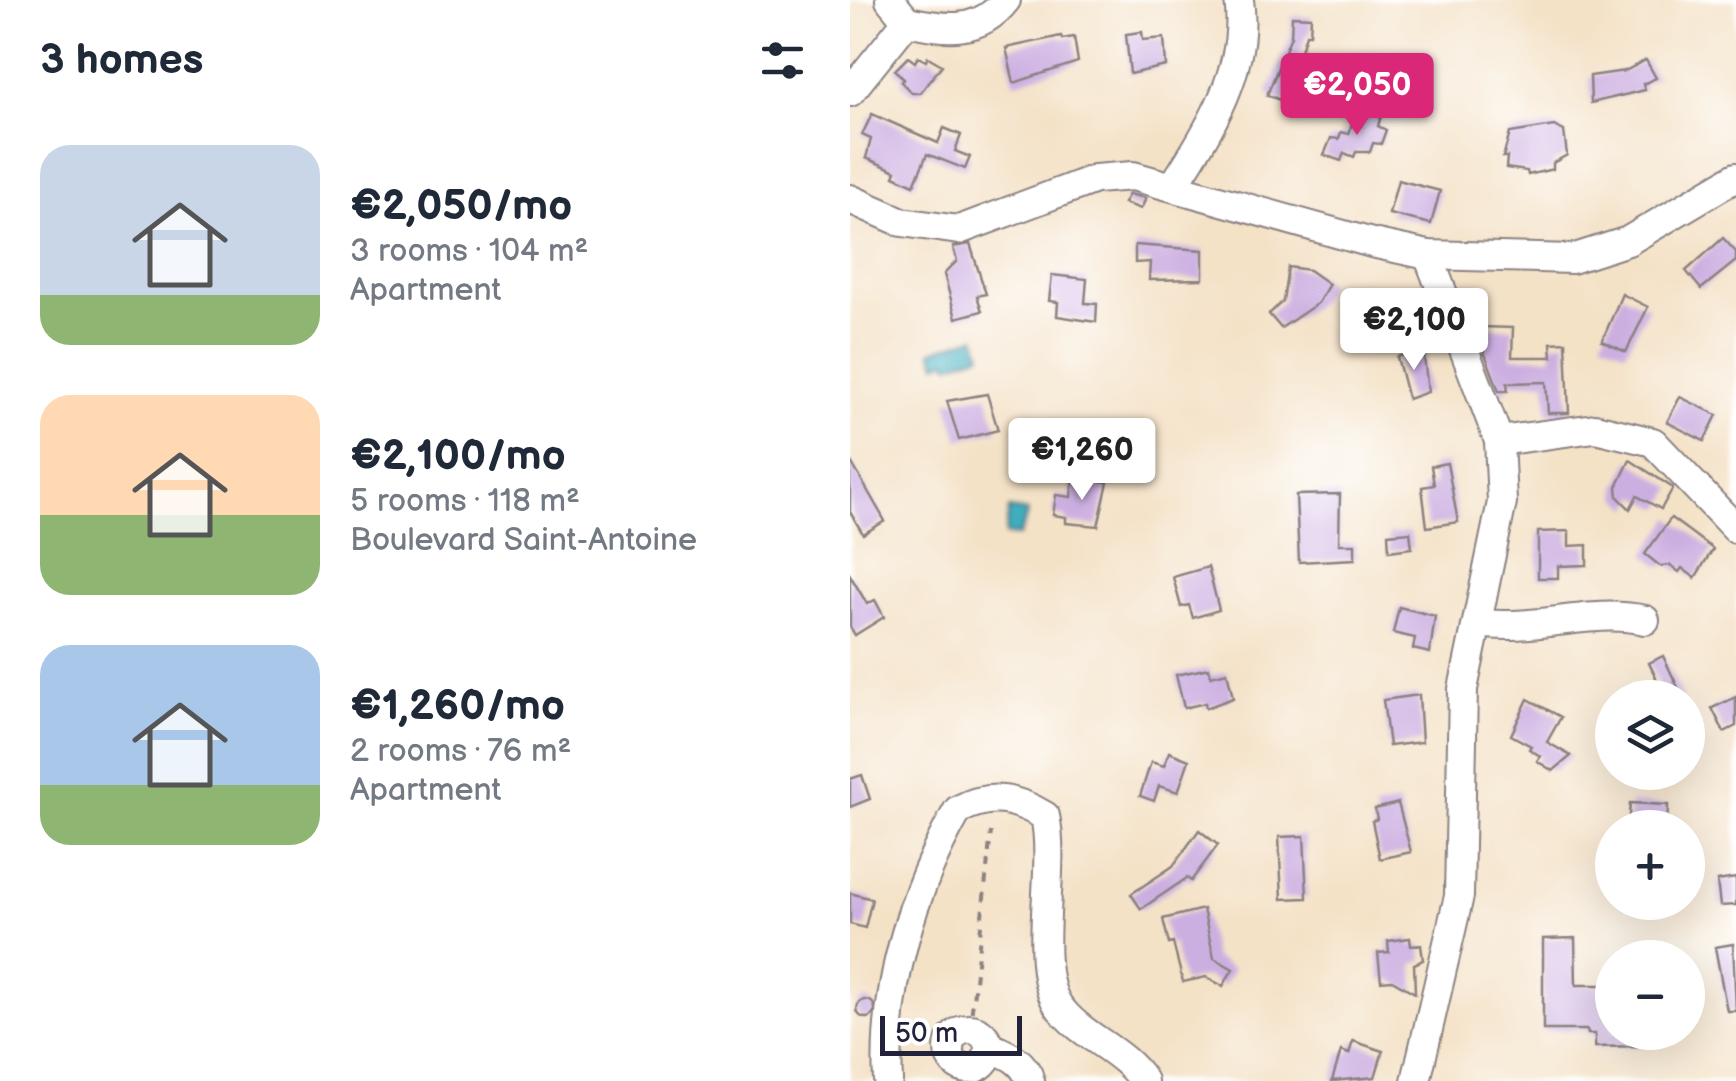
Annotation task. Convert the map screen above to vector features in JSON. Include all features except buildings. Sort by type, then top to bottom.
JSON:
[{"type":"street","points":[[850,92],[896,6],[945,29],[974,26],[1006,0]]},
{"type":"street","points":[[1173,186],[1218,108],[1237,58],[1244,30],[1239,0]]},
{"type":"street","points":[[850,199],[902,222],[959,230],[1094,179],[1133,176],[1372,244],[1428,255],[1572,260],[1628,241],[1736,177]]},
{"type":"street","points":[[1416,1081],[1460,896],[1463,688],[1502,502],[1499,441],[1428,255]]},
{"type":"street","points":[[1499,441],[1595,428],[1653,442],[1736,530]]},
{"type":"street","points":[[1479,623],[1502,626],[1622,615],[1644,620]]},
{"type":"street","points":[[888,1081],[885,1036],[898,965],[937,846],[958,810],[997,798],[1022,802],[1045,816],[1050,892],[1044,969],[1056,1002],[1078,1029],[1143,1081]]},
{"type":"street","points":[[950,1076],[975,1069],[986,1060],[980,1038]]},
{"type":"street","points":[[980,1038],[1009,1054],[1027,1070],[1030,1081]]},
{"type":"path","points":[[980,1038],[991,832]]},
{"type":"water","points":[[976,336],[982,354],[950,365],[948,360],[937,364],[932,351]]},
{"type":"water","points":[[1009,509],[1028,512],[1019,536],[1005,535]]}]
